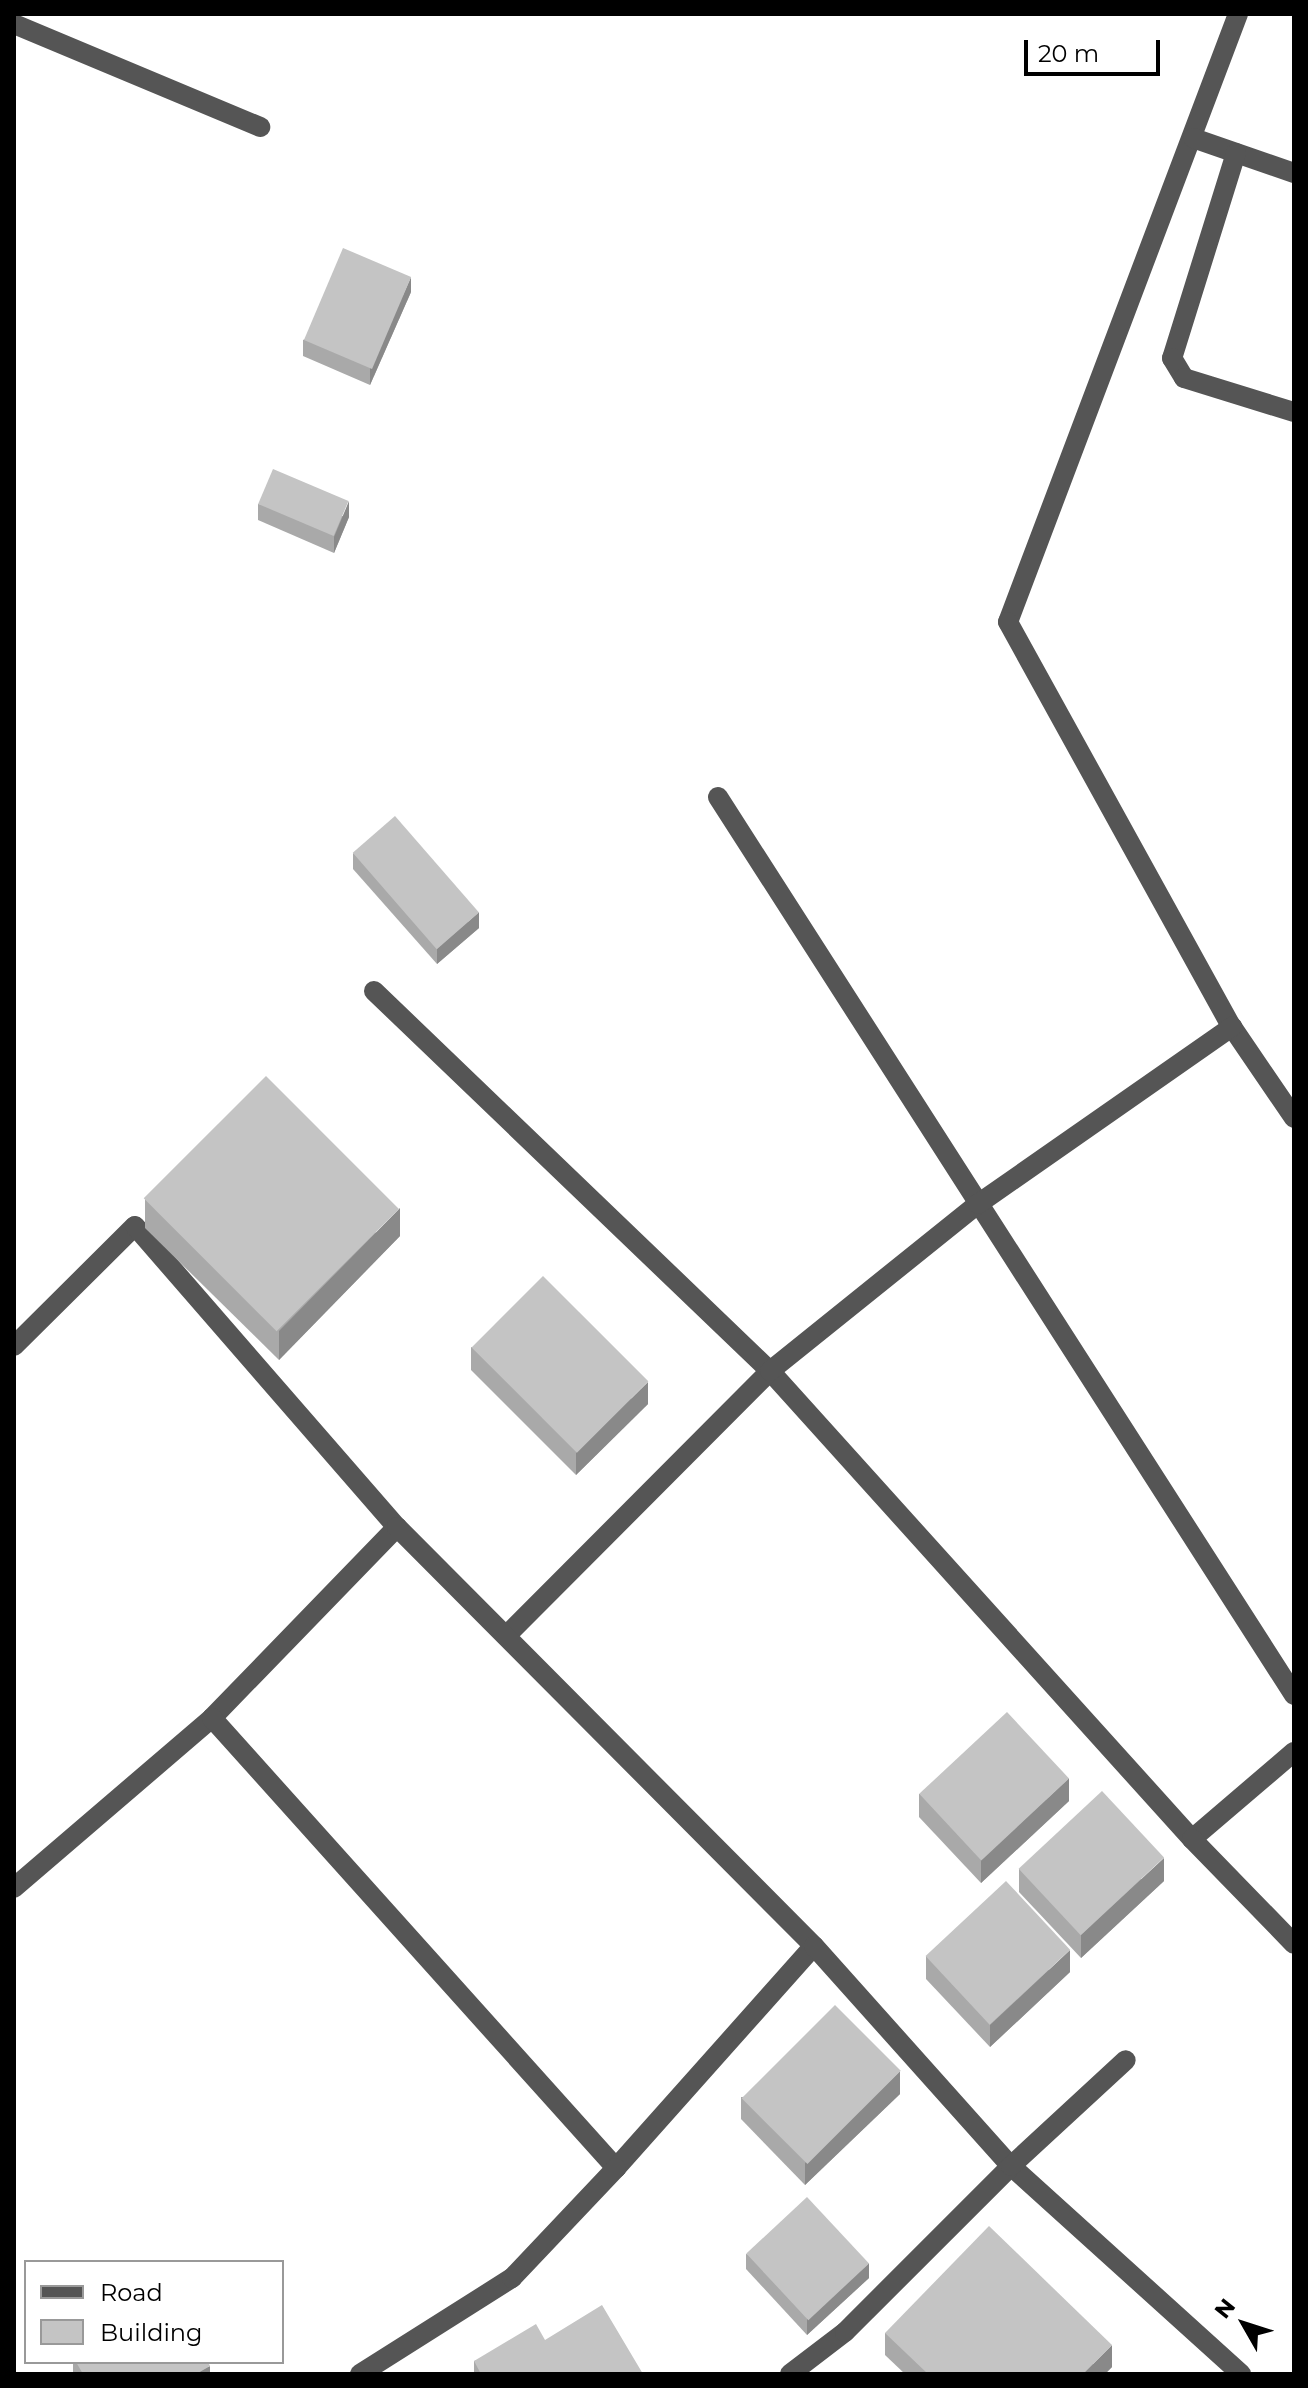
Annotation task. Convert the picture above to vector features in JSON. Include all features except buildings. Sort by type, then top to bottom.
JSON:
[{"type":"street","points":[[1238,14],[1008,622],[1232,1027],[1294,1118]]},
{"type":"street","points":[[14,24],[260,127]]},
{"type":"street","points":[[1193,138],[1294,173]]},
{"type":"street","points":[[1236,153],[1172,358],[1184,378],[1294,412]]},
{"type":"street","points":[[718,797],[1294,1695]]},
{"type":"street","points":[[374,991],[770,1371],[1192,1839],[1294,1944]]},
{"type":"street","points":[[506,1636],[770,1371],[978,1204],[1232,1027]]},
{"type":"street","points":[[14,1346],[135,1226],[397,1527],[814,1946],[1011,2166],[1241,2374]]},
{"type":"street","points":[[14,1888],[212,1718],[397,1527]]},
{"type":"street","points":[[212,1718],[616,2168]]},
{"type":"street","points":[[1192,1839],[1294,1752]]},
{"type":"street","points":[[360,2374],[512,2278],[616,2168],[814,1946]]},
{"type":"street","points":[[790,2374],[845,2332],[1011,2166],[1126,2060]]}]
